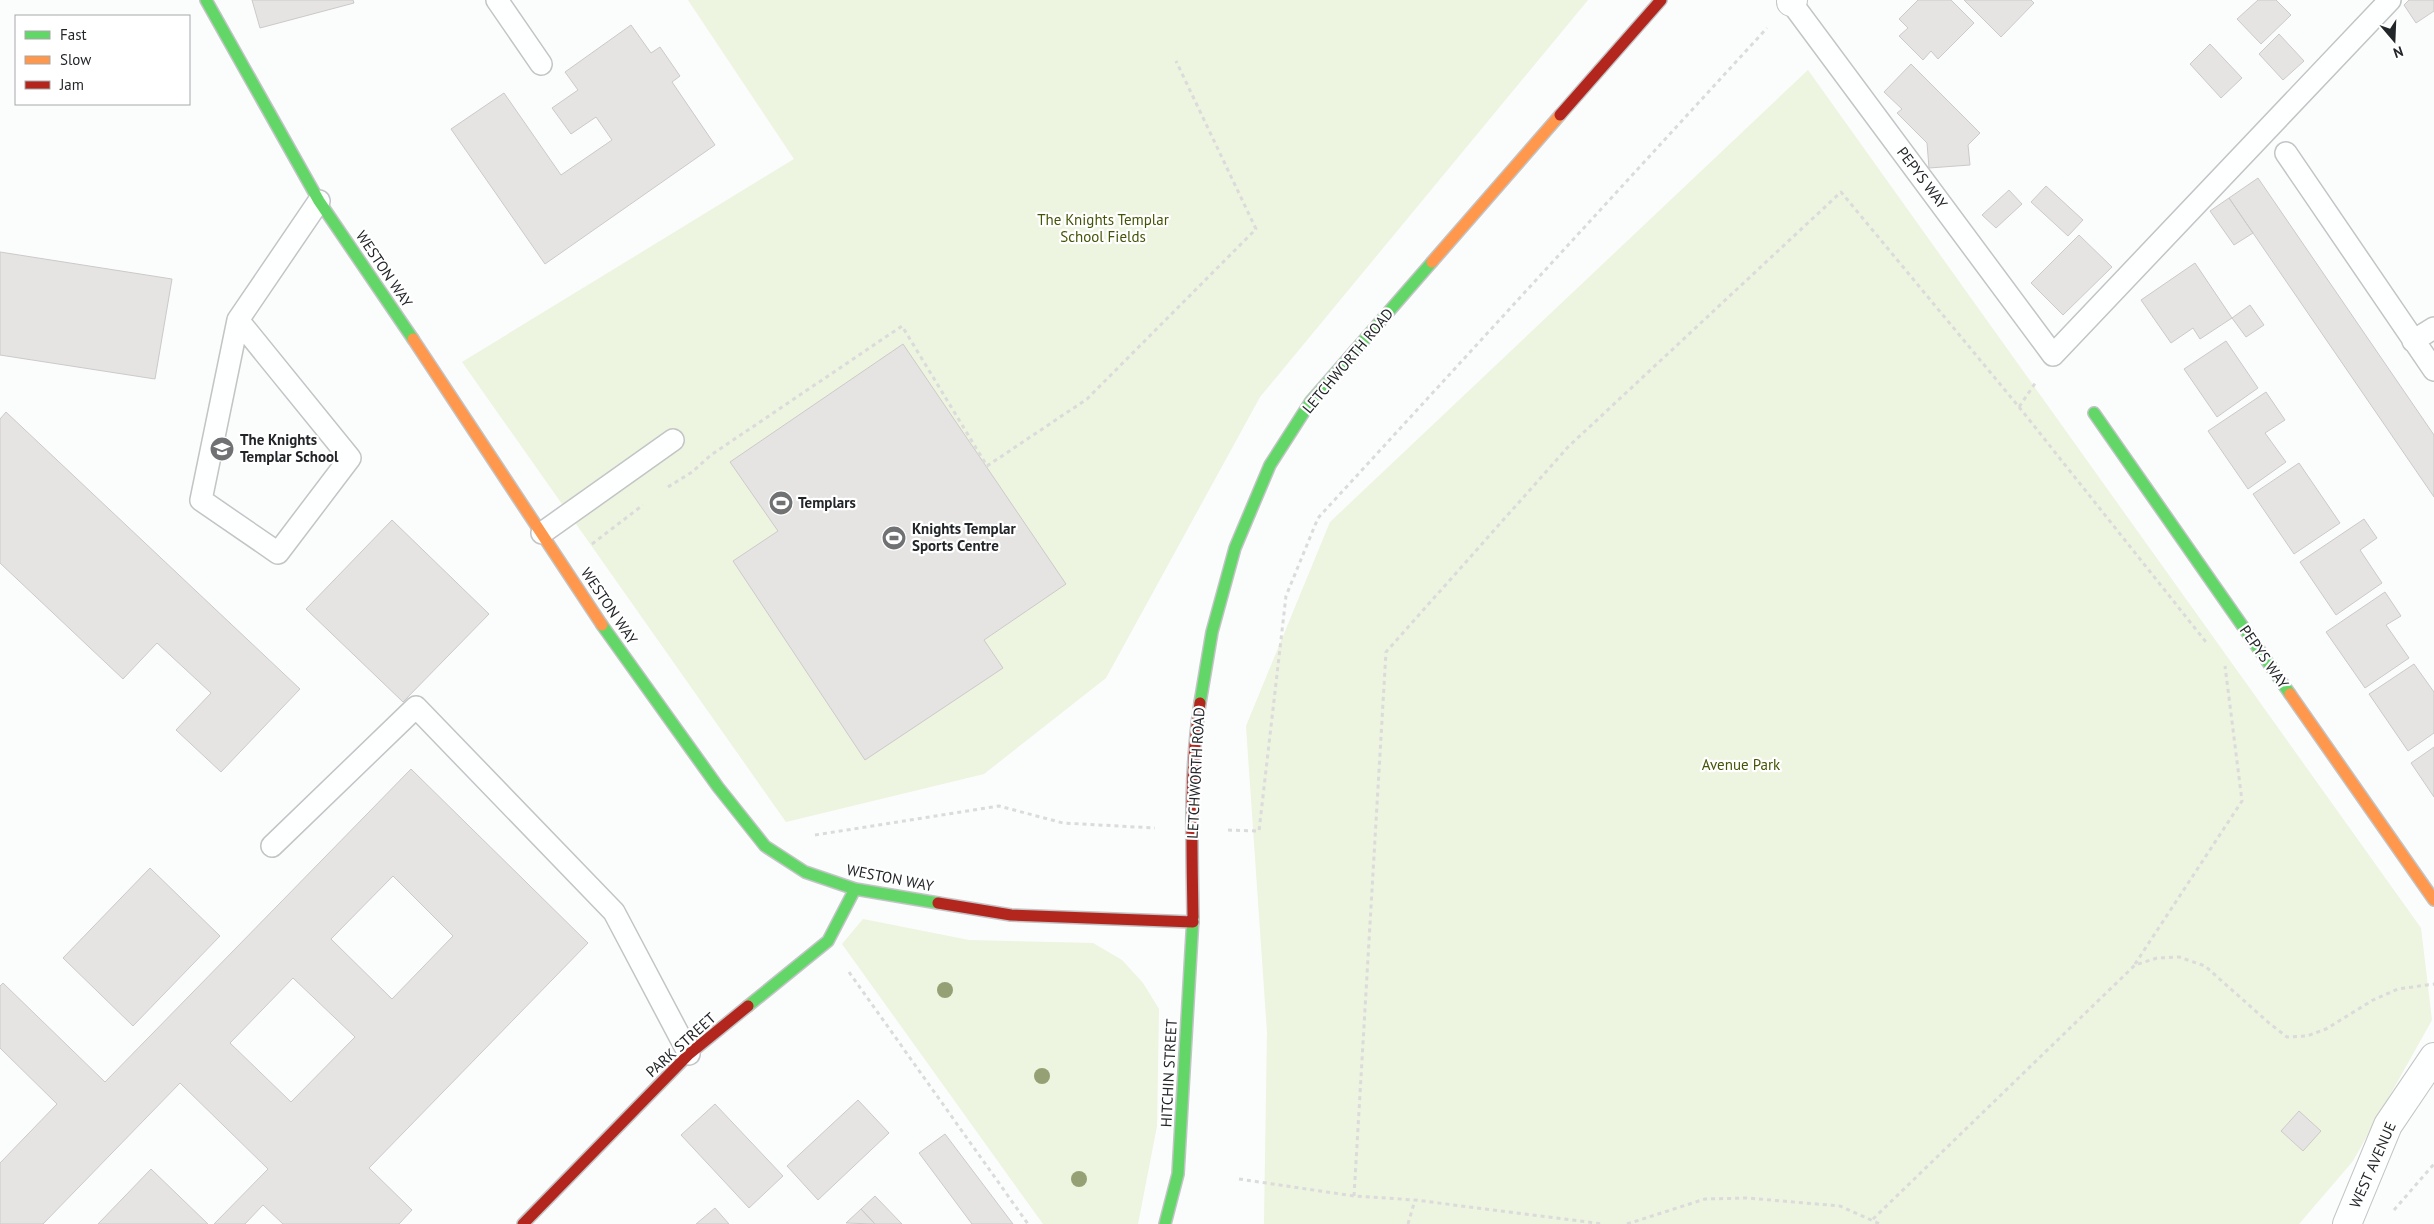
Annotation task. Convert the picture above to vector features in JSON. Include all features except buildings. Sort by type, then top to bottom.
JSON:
[{"type":"street","name":"WESTON WAY","points":[[206,0],[319,201],[602,625],[718,787],[765,846],[805,872],[854,889],[1011,915],[1193,922]]},
{"type":"street","name":"LETCHWORTH ROAD","points":[[1193,922],[1192,828],[1196,724],[1210,641],[1235,548],[1270,465],[1311,401],[1662,0]]},
{"type":"street","name":"PEPYS WAY","points":[[2094,413],[2434,900]]},
{"type":"street","name":"PARK STREET","points":[[523,1224],[689,1054],[828,941],[854,889]]},
{"type":"street","name":"HITCHIN STREET","points":[[1165,1224],[1178,1174],[1193,922]]},
{"type":"street","name":"WEST AVENUE","points":[[2347,1224],[2388,1124],[2434,1057]]},
{"type":"lane","points":[[496,0],[541,64]]},
{"type":"lane","points":[[2053,355],[2390,0]]},
{"type":"lane","name":"PEPYS WAY","points":[[1792,1],[2053,355]]},
{"type":"lane","points":[[2286,153],[2434,370]]},
{"type":"lane","points":[[238,320],[350,458],[278,552],[201,500],[238,320],[319,201]]},
{"type":"lane","points":[[2413,341],[2434,328]]},
{"type":"lane","points":[[542,533],[673,440]]},
{"type":"lane","points":[[272,846],[416,707],[614,912],[689,1054]]},
{"type":"path","points":[[1259,831],[1286,596],[1318,518],[1792,1]]},
{"type":"path","points":[[667,488],[692,472],[711,454],[902,326],[987,466],[1087,399],[1256,228],[1176,61]]},
{"type":"path","points":[[1354,1196],[1386,652],[1568,447],[1841,192],[2019,407],[2207,643]]},
{"type":"path","points":[[2019,407],[2053,355]]},
{"type":"path","points":[[587,548],[651,500]]},
{"type":"path","points":[[1874,1220],[2135,965],[2242,801],[2225,666],[2219,658]]},
{"type":"path","points":[[765,846],[798,838],[999,806],[1063,823],[1141,828]]},
{"type":"path","points":[[2135,965],[2157,958],[2179,957],[2205,966],[2269,1024],[2287,1037],[2306,1036],[2326,1029],[2373,1000],[2398,989],[2434,984]]},
{"type":"path","points":[[2388,1216],[2434,1164]]},
{"type":"path","points":[[1239,1179],[1354,1196],[1415,1200],[1603,1224]]},
{"type":"path","points":[[1626,1224],[1705,1199],[1747,1198],[1840,1206],[1880,1224]]},
{"type":"path","points":[[1408,1224],[1415,1200]]},
{"type":"green space","name":"The Knights Templar School Fields","points":[[688,0],[1588,0],[1260,397],[1106,678],[984,774],[786,822],[462,362],[794,159]]},
{"type":"green space","name":"Avenue Park","points":[[1808,70],[2421,928],[2432,1020],[2353,1161],[2299,1224],[1264,1224],[1267,1032],[1246,726],[1330,522]]},
{"type":"green space","points":[[863,919],[969,940],[1093,943],[1122,960],[1143,983],[1159,1009],[1157,1126],[1138,1224],[1043,1224],[842,944]]},
{"type":"traffic: fast","points":[[206,0],[319,201],[413,339]]},
{"type":"traffic: fast","points":[[1200,703],[1212,632],[1235,548],[1270,465],[1311,401],[1432,262]]},
{"type":"traffic: fast","points":[[2094,413],[2290,694]]},
{"type":"traffic: fast","points":[[602,625],[718,787],[765,846],[805,872],[855,889],[938,903]]},
{"type":"traffic: fast","points":[[748,1006],[828,941],[855,889]]},
{"type":"traffic: fast","points":[[1165,1224],[1178,1174],[1193,917]]},
{"type":"traffic: slow","points":[[1432,262],[1560,115]]},
{"type":"traffic: slow","points":[[413,339],[602,625]]},
{"type":"traffic: slow","points":[[2290,694],[2434,900]]},
{"type":"traffic: jam","points":[[1560,115],[1661,0]]},
{"type":"traffic: jam","points":[[1193,917],[1193,783],[1196,729],[1200,703]]},
{"type":"traffic: jam","points":[[938,903],[1011,915],[1193,922]]},
{"type":"traffic: jam","points":[[523,1224],[689,1054],[748,1006]]},
{"type":"place","name":"The Knights Templar School","points":[[222,449]]},
{"type":"place","name":"Templars","points":[[781,503]]},
{"type":"place","name":"Knights Templar Sports Centre","points":[[894,538]]}]
